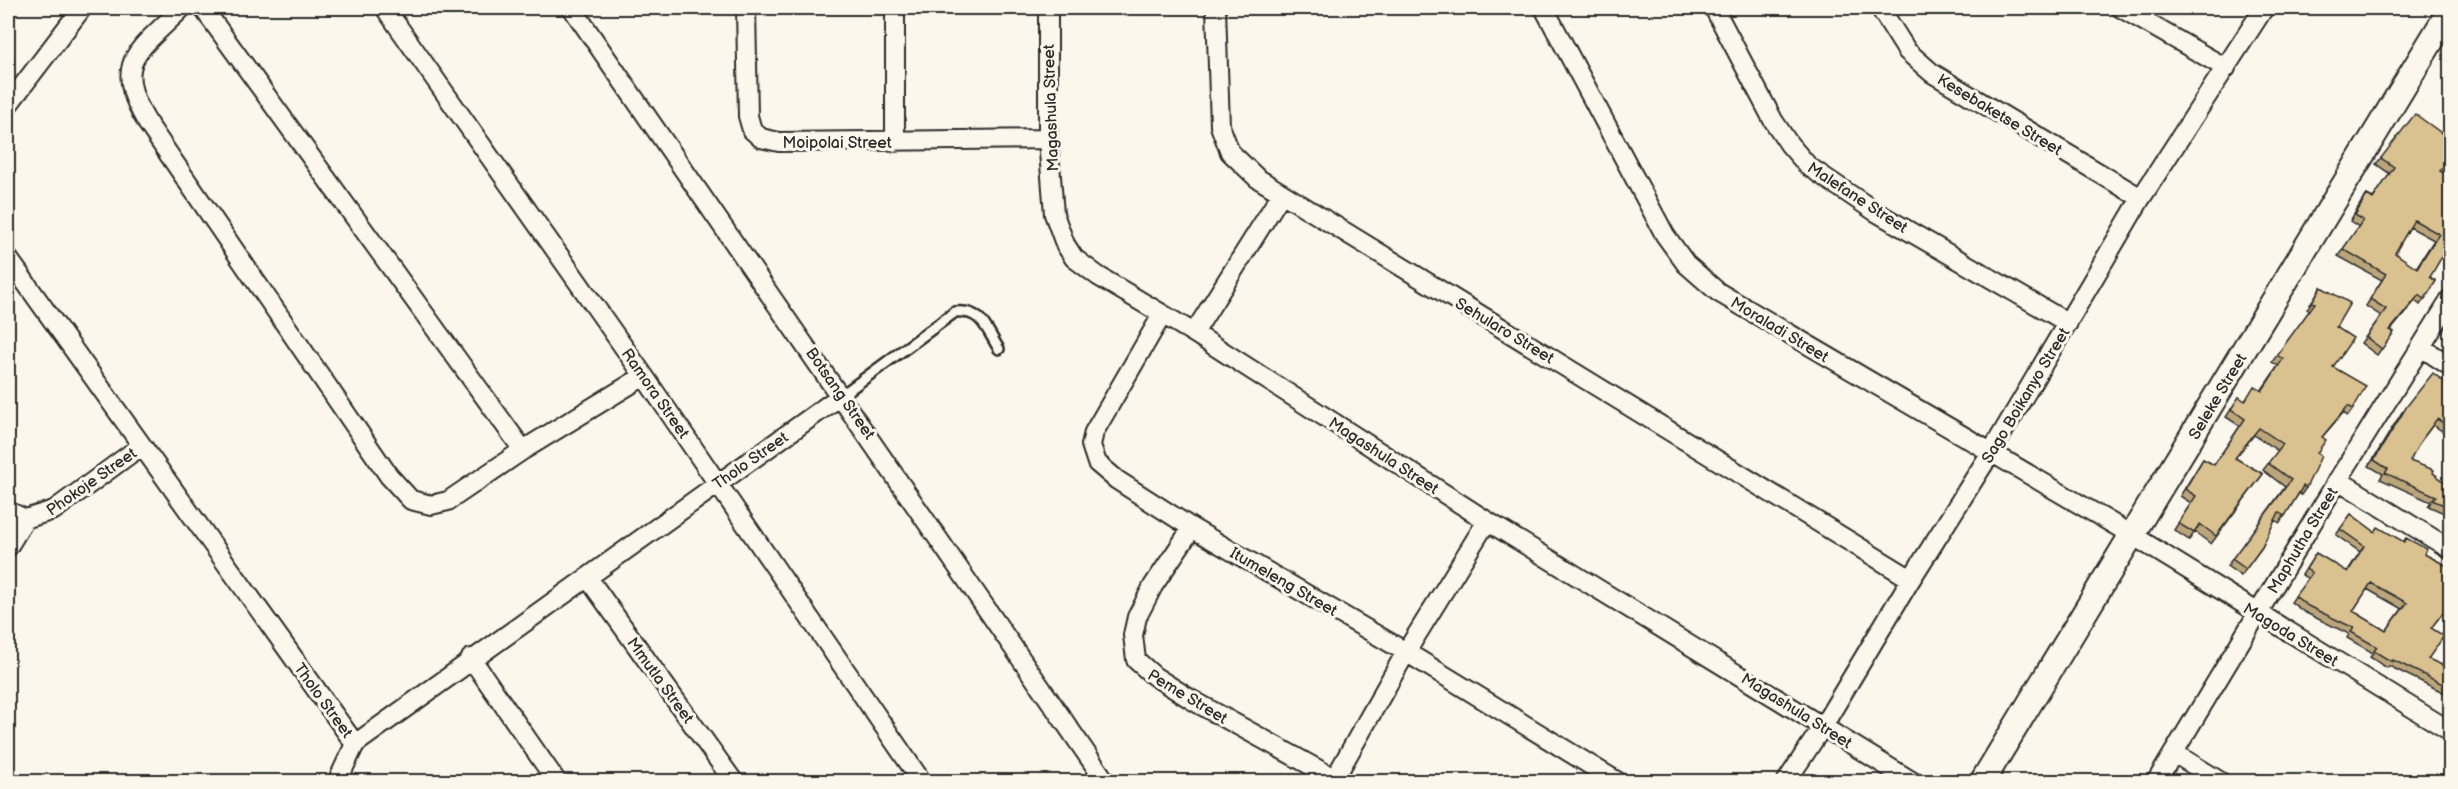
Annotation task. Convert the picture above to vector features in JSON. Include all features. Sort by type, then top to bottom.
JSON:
[{"type":"street","points":[[8,105],[82,8]]},
{"type":"street","points":[[182,8],[136,53],[130,65],[129,81],[135,100],[148,124],[389,476],[411,501],[431,505],[460,494],[523,450],[644,376]]},
{"type":"street","points":[[203,8],[523,450]]},
{"type":"street","name":"Ramora Street","points":[[385,8],[644,376],[922,782]]},
{"type":"street","name":"Botsang Street","points":[[572,8],[842,395],[1106,782]]},
{"type":"street","name":"Moipolai Street","points":[[746,8],[746,103],[752,130],[756,135],[779,142],[1048,139]]},
{"type":"street","points":[[895,8],[896,142]]},
{"type":"street","name":"Magashula Street","points":[[1048,8],[1048,139],[1054,214],[1065,244],[1074,258],[1093,273],[1194,333],[1487,521],[1913,782]]},
{"type":"street","name":"Sehularo Street","points":[[1216,8],[1216,91],[1220,126],[1225,142],[1241,164],[1282,193],[1911,579]]},
{"type":"street","name":"Moraladi Street","points":[[1544,8],[1622,158],[1665,235],[1686,264],[1726,297],[1990,454],[2132,535]]},
{"type":"street","name":"Malefane Street","points":[[1714,8],[1773,120],[1808,166],[1876,212],[2068,323]]},
{"type":"street","name":"Kesebaketse Street","points":[[1880,8],[1907,51],[1932,73],[2141,198]]},
{"type":"street","points":[[2121,8],[2226,68]]},
{"type":"street","name":"Sago Boikanyo Street","points":[[1786,782],[1823,726],[1911,579],[1990,454],[2141,198],[2264,8]]},
{"type":"street","name":"Seleke Street","points":[[1982,782],[2451,10]]},
{"type":"street","points":[[1194,333],[1282,193]]},
{"type":"street","name":"Tholo Street","points":[[8,258],[355,744],[471,658],[588,578],[842,395]]},
{"type":"street","name":"Maphutha Street","points":[[2157,782],[2338,480],[2451,300]]},
{"type":"street","name":"Itumeleng Street","points":[[1161,315],[1102,418],[1091,445],[1097,463],[1104,470],[1192,528],[1406,652],[1618,782]]},
{"type":"street","points":[[2421,347],[2451,366]]},
{"type":"street","name":"Phokoje Street","points":[[8,511],[25,519],[54,510],[141,446]]},
{"type":"street","points":[[2338,480],[2451,549]]},
{"type":"street","points":[[8,547],[25,519]]},
{"type":"street","points":[[1338,780],[1406,652],[1487,521]]},
{"type":"street","name":"Peme Street","points":[[1192,528],[1153,586],[1137,617],[1133,635],[1136,660],[1154,676],[1192,700],[1338,780]]},
{"type":"street","name":"Magoda Street","points":[[2132,535],[2257,614],[2451,731]]},
{"type":"street","name":"Mmutla Street","points":[[588,578],[734,782]]},
{"type":"street","points":[[471,658],[557,782]]},
{"type":"street","points":[[337,782],[355,744]]},
{"type":"street","points":[[2174,753],[2221,782]]},
{"type":"lane","points":[[842,395],[955,312],[968,310],[978,316],[999,349]]},
{"type":"building","points":[[2415,114],[2451,140],[2451,157],[2440,171],[2451,177],[2451,241],[2430,277],[2436,281],[2425,299],[2419,295],[2390,330],[2394,332],[2382,349],[2366,337],[2386,309],[2370,299],[2386,274],[2343,249],[2363,220],[2355,215],[2367,195],[2373,199],[2394,167],[2381,158]],"holes":[[[2414,220],[2439,234],[2417,268],[2395,253]]]},
{"type":"building","points":[[2321,287],[2350,303],[2336,327],[2353,338],[2333,367],[2366,386],[2353,409],[2348,406],[2322,437],[2326,440],[2317,453],[2321,456],[2306,488],[2303,486],[2285,516],[2279,512],[2262,547],[2246,569],[2232,559],[2291,480],[2268,463],[2283,444],[2259,428],[2235,458],[2263,474],[2216,536],[2200,524],[2194,533],[2178,523],[2196,496],[2185,489],[2203,459],[2214,465],[2245,419],[2231,409],[2239,397],[2245,401],[2254,386],[2262,391],[2283,359],[2277,355],[2315,303],[2312,302]]},
{"type":"building","points":[[2433,373],[2451,389],[2451,428],[2437,419],[2420,442],[2410,461],[2434,470],[2433,473],[2451,487],[2451,508],[2432,500],[2436,496],[2385,473],[2388,469],[2374,460],[2407,406]]},
{"type":"building","points":[[2351,514],[2375,532],[2378,527],[2404,542],[2406,538],[2427,549],[2424,554],[2451,568],[2451,602],[2431,628],[2444,636],[2428,659],[2451,669],[2451,688],[2393,660],[2392,662],[2374,651],[2377,647],[2351,632],[2354,628],[2308,606],[2295,596],[2312,573],[2306,569],[2316,553],[2348,572],[2364,546],[2340,529]],"holes":[[[2371,583],[2407,603],[2386,631],[2353,611]]]}]
